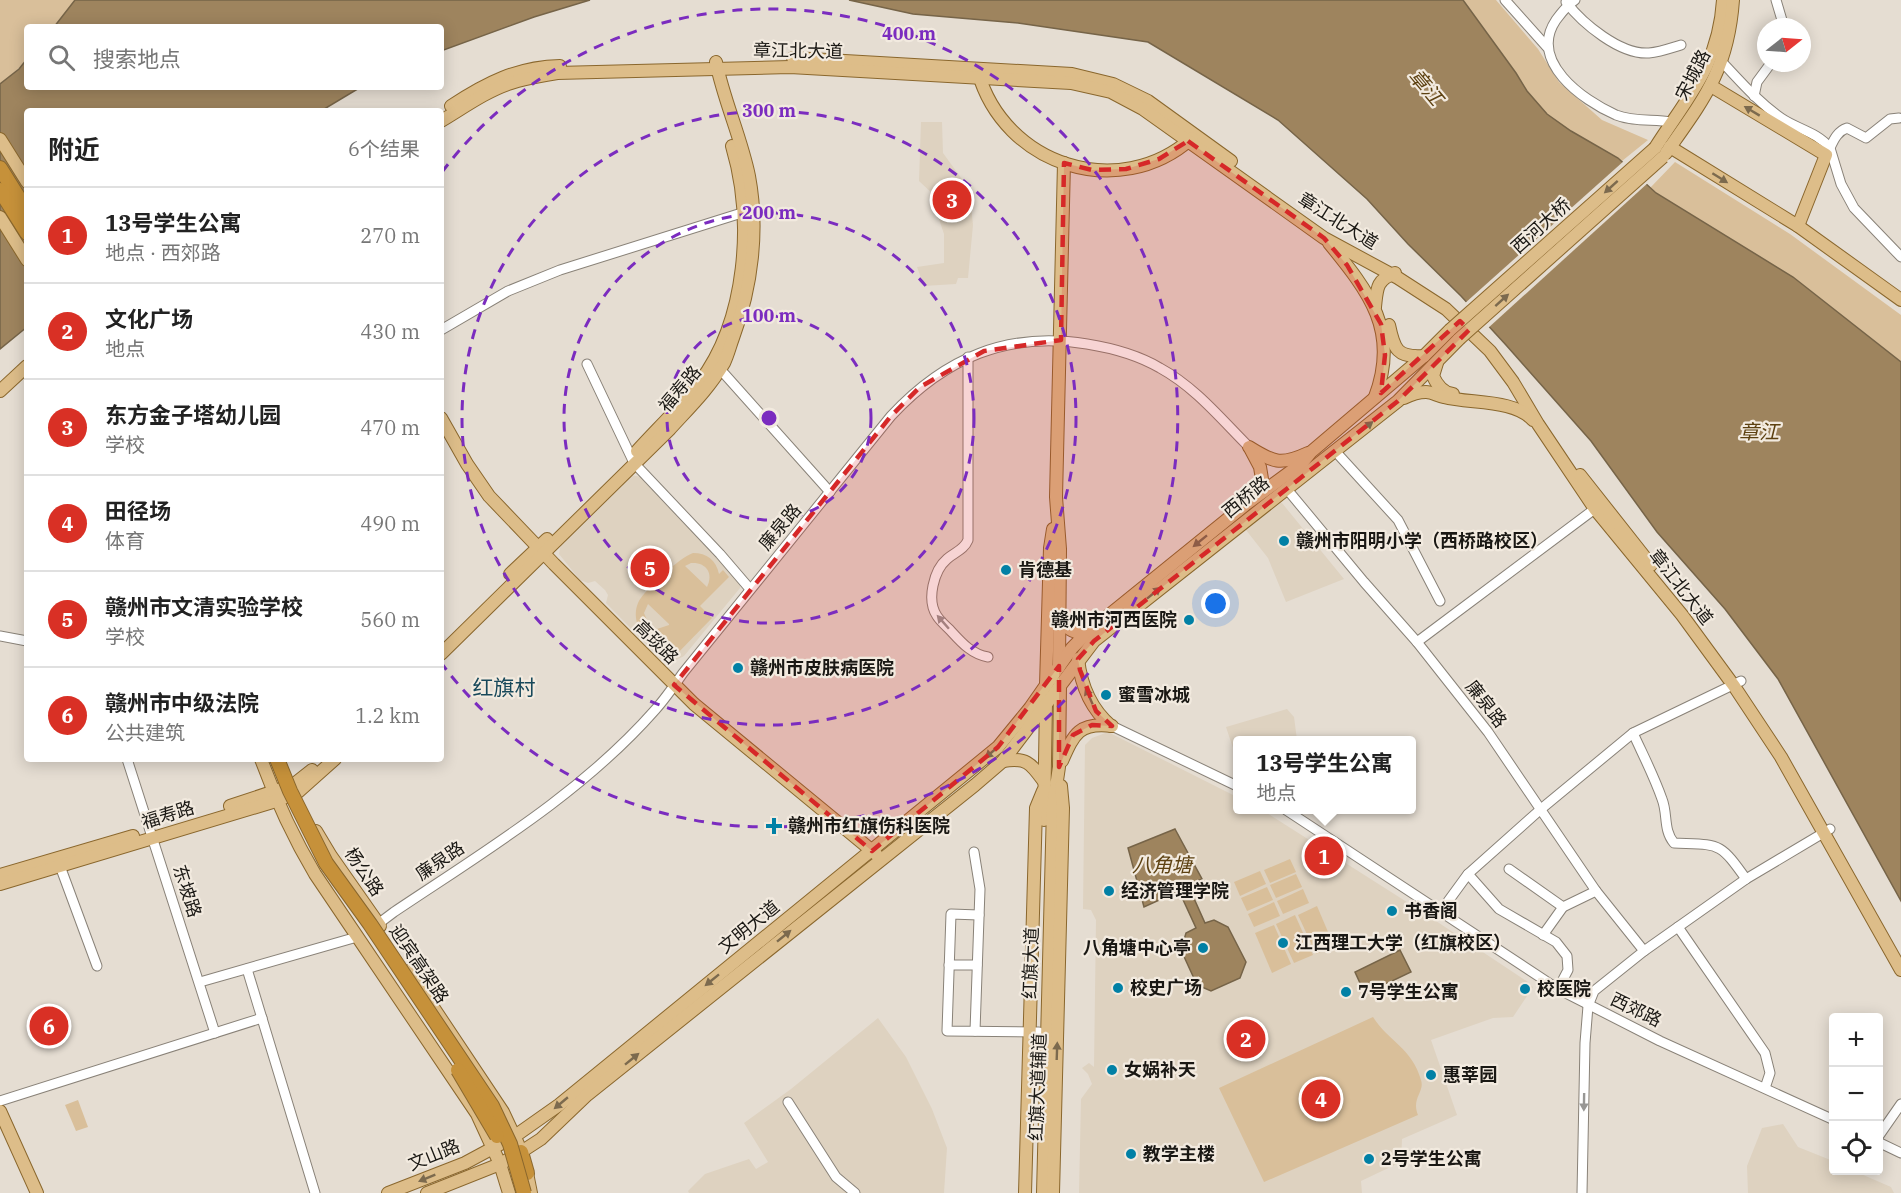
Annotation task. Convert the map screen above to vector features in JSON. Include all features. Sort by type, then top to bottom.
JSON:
[{"type":"highway","points":[[0,168],[24,206]]},
{"type":"highway","points":[[0,190],[24,228]]},
{"type":"highway","name":"迎宾高架路","points":[[270,762],[299,830],[320,867],[462,1076],[497,1134],[516,1193]]},
{"type":"highway","name":"迎宾高架路","points":[[278,762],[326,863],[370,924],[492,1106],[510,1144],[524,1193]]},
{"type":"highway","points":[[521,1152],[527,1173]]},
{"type":"main road","name":"宋城路","points":[[1663,151],[1671,122],[1700,81],[1714,52],[1723,0]]},
{"type":"main road","name":"宋城路","points":[[1663,151],[1711,86],[1722,62],[1732,18],[1733,0]]},
{"type":"main road","name":"章江北大道","points":[[444,119],[509,83],[532,77],[556,73],[712,65]]},
{"type":"main road","name":"福寿路","points":[[444,651],[538,553],[633,460],[669,430],[704,392],[724,362],[741,318],[749,281],[753,240],[749,211],[749,176],[712,65]]},
{"type":"main road","name":"章江北大道","points":[[444,110],[474,91],[505,76],[530,68],[790,66],[1072,74],[1113,84],[1148,101],[1192,138],[1340,246],[1452,304],[1470,320],[1519,379],[1599,506]]},
{"type":"main road","points":[[978,72],[993,107],[1014,133],[1040,153],[1064,163],[1092,170],[1126,169],[1159,159],[1192,138]]},
{"type":"main road","points":[[1711,86],[1826,155],[1798,226]]},
{"type":"main road","points":[[0,139],[24,177]]},
{"type":"main road","points":[[1663,151],[1798,226],[1901,300]]},
{"type":"main road","name":"西河大桥","points":[[1454,335],[1663,151]]},
{"type":"main road","points":[[1056,497],[1064,163]]},
{"type":"main road","name":"福寿路","points":[[633,460],[699,383],[724,339],[738,296],[749,211]]},
{"type":"main road","points":[[0,217],[24,255]]},
{"type":"main road","points":[[1327,235],[1347,265],[1378,301]]},
{"type":"main road","name":"章江北大道","points":[[1327,235],[1397,275],[1446,309],[1465,325],[1495,357],[1538,424],[1737,684],[1901,954]]},
{"type":"main road","points":[[1340,246],[1378,301],[1397,349],[1406,356],[1424,356]]},
{"type":"main road","points":[[1374,399],[1381,381],[1385,355],[1378,301],[1384,285],[1397,275]]},
{"type":"main road","name":"西桥路","points":[[1046,685],[1072,648],[1087,633],[1245,504],[1301,464],[1311,452],[1424,356],[1454,335]]},
{"type":"main road","name":"西桥路","points":[[1046,704],[1078,659],[1094,641],[1398,401],[1439,359],[1454,335]]},
{"type":"main road","points":[[1439,359],[1433,370],[1433,376],[1436,384],[1448,393],[1510,400],[1514,392],[1513,382]]},
{"type":"main road","points":[[0,382],[24,361]]},
{"type":"main road","points":[[0,391],[24,369]]},
{"type":"main road","points":[[1398,401],[1415,392],[1429,392],[1444,397],[1505,406],[1523,412],[1538,424]]},
{"type":"main road","name":"高琰路","points":[[444,423],[467,464],[489,496],[538,553]]},
{"type":"main road","name":"高琰路","points":[[444,439],[485,500],[672,688],[694,704],[873,858]]},
{"type":"main road","points":[[1249,447],[1267,459],[1278,462],[1311,452]]},
{"type":"main road","points":[[1245,504],[1262,479],[1260,466],[1249,447]]},
{"type":"main road","name":"红旗大道","points":[[1043,1193],[1053,807],[1059,767],[1060,734],[1059,549],[1056,497]]},
{"type":"main road","name":"红旗大道","points":[[1035,1193],[1034,1032],[1045,784],[1050,548],[1056,497]]},
{"type":"main road","name":"福寿路","points":[[444,639],[538,553]]},
{"type":"main road","points":[[1058,615],[1068,629],[1087,633]]},
{"type":"main road","points":[[1078,659],[1082,681],[1091,702],[1096,711],[1112,726]]},
{"type":"main road","name":"文明大道","points":[[521,1152],[541,1139],[587,1095],[873,858],[998,747],[1046,685]]},
{"type":"main road","name":"文明大道","points":[[494,1148],[559,1105],[873,858],[1003,761],[1046,704]]},
{"type":"main road","points":[[1059,767],[1073,735],[1092,725],[1112,726]]},
{"type":"main road","points":[[1003,761],[1017,759],[1029,763],[1045,784]]},
{"type":"main road","points":[[262,762],[293,837],[315,874],[465,1096],[494,1148],[509,1193]]},
{"type":"main road","name":"杨公路","points":[[284,762],[295,788],[331,856],[486,1085],[503,1112],[521,1152]]},
{"type":"main road","name":"福寿路","points":[[295,788],[321,762]]},
{"type":"main road","name":"福寿路","points":[[0,884],[275,797],[295,788],[331,762]]},
{"type":"main road","name":"红旗大道辅道","points":[[1053,1193],[1063,808],[1059,767]]},
{"type":"main road","name":"章江北大道","points":[[1826,831],[1901,970]]},
{"type":"main road","name":"福寿路","points":[[0,875],[152,835]]},
{"type":"main road","name":"红旗大道辅道","points":[[1025,1193],[1034,1032]]},
{"type":"main road","points":[[0,1111],[37,1193]]},
{"type":"main road","points":[[0,1128],[30,1193]]},
{"type":"main road","name":"文山路","points":[[388,1193],[465,1163],[494,1148]]},
{"type":"main road","name":"文山路","points":[[427,1193],[500,1164],[521,1152]]},
{"type":"main road","points":[[527,1173],[531,1193]]},
{"type":"street","points":[[1505,0],[1547,47],[1556,68],[1570,84],[1618,115],[1671,122]]},
{"type":"street","points":[[1776,0],[1781,18]]},
{"type":"street","points":[[1547,47],[1550,31],[1569,1],[1595,31],[1625,48],[1648,53],[1681,45]]},
{"type":"street","points":[[1722,62],[1754,96],[1782,119],[1817,136],[1830,148],[1841,184],[1854,208],[1901,257]]},
{"type":"street","points":[[1754,96],[1757,82],[1764,72]]},
{"type":"street","points":[[1830,148],[1835,137],[1843,129],[1847,128],[1866,138],[1890,119],[1899,118]]},
{"type":"street","points":[[444,328],[508,291],[560,270],[749,211]]},
{"type":"street","points":[[1888,243],[1901,249]]},
{"type":"street","name":"廉泉路","points":[[378,924],[535,818],[609,757],[657,708],[750,589],[891,416],[936,375],[968,357],[1016,343],[1061,340],[1116,348],[1161,368],[1207,403],[1249,447]]},
{"type":"street","points":[[968,357],[969,532],[966,547],[947,558],[936,575],[933,586],[934,609],[937,616],[969,650],[988,657]]},
{"type":"street","points":[[587,364],[633,460],[750,589]]},
{"type":"street","points":[[720,369],[830,492]]},
{"type":"street","points":[[1335,451],[1398,520],[1440,601]]},
{"type":"street","name":"廉泉路","points":[[1286,488],[1417,642],[1488,732],[1596,891],[1644,951]]},
{"type":"street","points":[[1417,642],[1599,506]]},
{"type":"street","points":[[0,636],[24,640]]},
{"type":"street","points":[[1441,911],[1468,874],[1541,809],[1633,733],[1737,684]]},
{"type":"street","points":[[1112,726],[1233,784]]},
{"type":"street","points":[[1633,733],[1662,799],[1667,834],[1674,843],[1717,846],[1728,854],[1746,879]]},
{"type":"street","name":"东坡路","points":[[128,762],[215,1033]]},
{"type":"street","name":"西郊路","points":[[1292,814],[1558,989],[1588,1006],[1829,1118]]},
{"type":"street","points":[[1582,1193],[1585,1043],[1588,1006],[1594,991],[1644,951],[1746,879],[1826,831]]},
{"type":"street","points":[[974,852],[980,889],[975,1031]]},
{"type":"street","points":[[60,866],[97,966]]},
{"type":"street","points":[[1509,869],[1563,907]]},
{"type":"street","points":[[1468,874],[1499,909],[1556,942],[1567,956],[1568,970],[1558,989]]},
{"type":"street","points":[[1543,935],[1563,907],[1596,891]]},
{"type":"street","points":[[979,915],[951,914],[947,1031],[1034,1032]]},
{"type":"street","points":[[1678,927],[1765,1053],[1770,1073],[1764,1088]]},
{"type":"street","points":[[200,982],[357,937]]},
{"type":"street","points":[[949,965],[977,965]]},
{"type":"street","points":[[247,969],[315,1193]]},
{"type":"street","points":[[0,1101],[262,1018]]},
{"type":"street","points":[[788,1102],[836,1177],[855,1193]]},
{"type":"street","points":[[1883,1130],[1901,1104]]},
{"type":"street","points":[[1883,1145],[1901,1154]]},
{"type":"highlighted area","points":[[1188,141],[1324,238],[1347,265],[1381,324],[1385,355],[1381,393],[1460,321],[1469,330],[1398,401],[1094,641],[1078,659],[1080,670],[1096,711],[1112,726],[1092,725],[1073,735],[1059,767],[1059,666],[998,747],[872,851],[674,685],[891,416],[920,387],[984,351],[1061,340],[1064,163],[1092,170],[1126,169],[1159,159]]},
{"type":"shaded area","points":[[0,0],[75,0],[56,24],[24,24],[24,61],[0,84]]},
{"type":"shaded area","points":[[1463,0],[1496,0],[1538,49],[1559,82],[1602,120],[1648,140],[1622,161],[1547,114],[1527,91]]},
{"type":"shaded area","points":[[921,122],[942,122],[943,153],[964,182],[971,205],[973,225],[968,278],[958,278],[956,284],[924,286],[917,267],[944,263],[944,234],[935,207],[934,195],[919,181]]},
{"type":"shaded area","points":[[1675,162],[1790,234],[1901,315],[1901,362],[1793,277],[1650,188]]},
{"type":"shaded area","points":[[630,475],[642,477],[740,578],[740,588],[684,656],[672,662],[662,660],[606,603],[608,595],[605,590],[595,581],[588,583],[580,580],[559,554],[561,543]]},
{"type":"shaded area","name":"赣州市阳明小学（西桥路校区）","points":[[1275,501],[1282,503],[1344,579],[1286,602],[1268,558],[1242,525]]},
{"type":"shaded area","points":[[693,553],[707,556],[716,565],[719,574],[723,570],[729,577],[700,606],[712,618],[672,659],[660,648],[669,638],[661,645],[655,640],[656,638],[643,633],[636,620],[636,611],[638,603],[647,590]],"holes":[[[691,563],[701,564],[707,569],[710,577],[707,587],[685,566]],[[648,604],[669,624],[669,625],[657,629],[649,625],[644,613]]]},
{"type":"shaded area","points":[[1287,709],[1294,717],[1296,736],[1233,736],[1233,748],[1226,727]]},
{"type":"shaded area","name":"江西理工大学（红旗校区）","points":[[1108,732],[1233,795],[1233,814],[1269,814],[1421,911],[1533,987],[1513,1017],[1493,1018],[1431,1040],[1457,1115],[1402,1139],[1401,1162],[1361,1181],[1362,1193],[1079,1193],[1081,1099],[1092,1084],[1088,1074],[1082,1068],[1089,1063],[1094,1067],[1096,920],[1091,910],[1083,909],[1085,745],[1092,738]]},
{"type":"shaded area","points":[[1290,859],[1296,872],[1270,883],[1264,870]]},
{"type":"shaded area","points":[[1260,871],[1266,884],[1240,896],[1234,882]]},
{"type":"shaded area","points":[[1296,874],[1302,887],[1276,898],[1270,885]]},
{"type":"shaded area","points":[[1267,887],[1273,900],[1247,911],[1241,898]]},
{"type":"shaded area","points":[[1303,889],[1309,903],[1283,914],[1277,901]]},
{"type":"shaded area","points":[[1274,902],[1280,916],[1254,927],[1248,914]]},
{"type":"shaded area","points":[[1317,906],[1334,946],[1316,954],[1298,915]]},
{"type":"shaded area","points":[[1295,915],[1313,955],[1294,963],[1276,924]]},
{"type":"shaded area","points":[[1274,925],[1291,964],[1272,973],[1255,933]]},
{"type":"shaded area","points":[[1373,1017],[1406,1052],[1417,1069],[1422,1084],[1416,1104],[1418,1115],[1264,1182],[1219,1088]]},
{"type":"shaded area","points":[[878,1018],[906,1057],[932,1109],[947,1148],[944,1193],[689,1193],[688,1191],[705,1174],[749,1159],[756,1169],[768,1162],[744,1123],[791,1089]]},
{"type":"shaded area","points":[[78,1100],[88,1127],[76,1131],[65,1105]]},
{"type":"shaded area","points":[[1783,1124],[1798,1147],[1829,1159],[1829,1175],[1863,1175],[1891,1187],[1894,1193],[1748,1193],[1747,1166],[1762,1128]]},
{"type":"water","points":[[75,0],[590,0],[534,17],[444,50],[444,24],[56,24]]},
{"type":"water","name":"章江","points":[[849,0],[1463,0],[1527,91],[1547,114],[1571,131],[1618,158],[1656,193],[1793,277],[1901,362],[1901,901],[1778,679],[1725,609],[1657,532],[1591,441],[1461,296],[1408,244],[1367,199],[1278,120],[1148,42],[1018,23],[913,14]]},
{"type":"water","points":[[24,63],[24,90],[356,90],[326,108],[24,108],[24,329],[0,349],[0,84]]},
{"type":"water","name":"八角塘","points":[[1175,829],[1202,879],[1188,885],[1205,923],[1214,920],[1228,927],[1246,962],[1240,978],[1211,991],[1197,985],[1181,950],[1186,933],[1196,928],[1179,891],[1144,907],[1128,848]]},
{"type":"water","points":[[1400,950],[1411,972],[1365,994],[1355,972]]},
{"type":"pier","points":[[1625,160],[1649,182],[1487,329],[1464,304]]},
{"type":"place","name":"东方金子塔幼儿园","points":[[952,200]]},
{"type":"place","name":"赣州市阳明小学（西桥路校区）","points":[[1284,541]]},
{"type":"place","name":"赣州市文清实验学校","points":[[650,568]]},
{"type":"place","name":"肯德基","points":[[1006,570]]},
{"type":"place","name":"赣州市河西医院","points":[[1189,620]]},
{"type":"place","name":"赣州市皮肤病医院","points":[[738,668]]},
{"type":"place","name":"蜜雪冰城","points":[[1106,695]]},
{"type":"place","name":"赣州市红旗伤科医院","points":[[774,826]]},
{"type":"place","name":"13号学生公寓","points":[[1324,856]]},
{"type":"place","name":"经济管理学院","points":[[1109,891]]},
{"type":"place","name":"书香阁","points":[[1392,911]]},
{"type":"place","name":"江西理工大学（红旗校区）","points":[[1283,943]]},
{"type":"place","name":"八角塘中心亭","points":[[1203,948]]},
{"type":"place","name":"校史广场","points":[[1118,988]]},
{"type":"place","name":"校医院","points":[[1525,989]]},
{"type":"place","name":"7号学生公寓","points":[[1346,992]]},
{"type":"place","name":"赣州市中级法院","points":[[49,1026]]},
{"type":"place","name":"文化广场","points":[[1246,1039]]},
{"type":"place","name":"女娲补天","points":[[1112,1070]]},
{"type":"place","name":"惠莘园","points":[[1431,1075]]},
{"type":"place","name":"田径场","points":[[1321,1099]]},
{"type":"place","name":"教学主楼","points":[[1131,1154]]},
{"type":"place","name":"2号学生公寓","points":[[1369,1159]]},
{"type":"district","name":"红旗村","points":[[504,688]]}]
